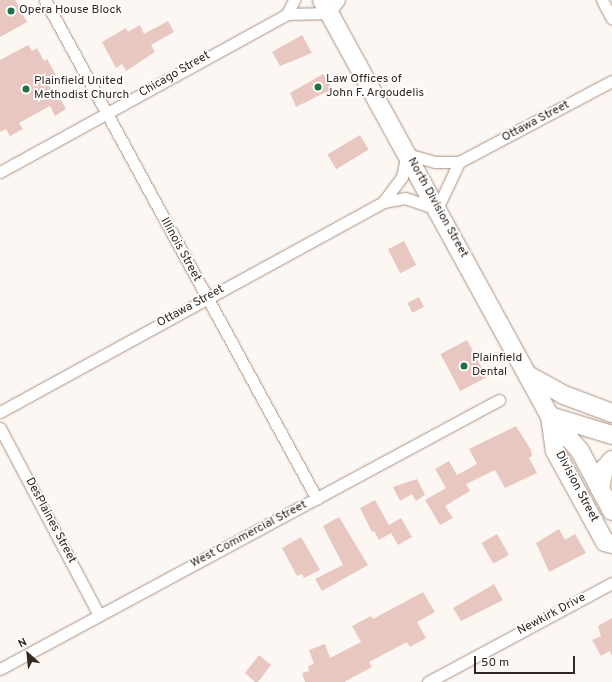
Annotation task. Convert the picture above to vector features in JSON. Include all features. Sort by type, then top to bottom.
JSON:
[{"type":"main road","name":"North Division Street","points":[[330,4],[407,154],[550,416]]},
{"type":"main road","points":[[528,375],[564,395],[612,413]]},
{"type":"main road","points":[[550,416],[612,435]]},
{"type":"main road","name":"Division Street","points":[[550,416],[580,451],[612,511]]},
{"type":"main road","name":"Division Street","points":[[550,416],[555,451],[605,542],[612,544]]},
{"type":"main road","points":[[600,489],[604,469],[612,460]]},
{"type":"street","name":"Illinois Street","points":[[45,0],[317,499]]},
{"type":"street","points":[[287,14],[294,0]]},
{"type":"street","points":[[602,0],[612,19]]},
{"type":"street","name":"Chicago Street","points":[[0,172],[287,14],[330,4]]},
{"type":"street","name":"Ottawa Street","points":[[383,202],[402,178],[407,154],[435,162],[459,162],[612,81]]},
{"type":"street","points":[[437,209],[459,162]]},
{"type":"street","name":"Ottawa Street","points":[[0,412],[383,202],[405,198],[437,209]]},
{"type":"street","name":"West Commercial Street","points":[[0,669],[498,400]]},
{"type":"street","name":"DesPlaines Street","points":[[0,428],[99,615]]},
{"type":"street","name":"Newkirk Drive","points":[[428,682],[612,583]]},
{"type":"building","name":"Opera House Block","points":[[0,0],[15,0],[27,22],[0,37]]},
{"type":"building","points":[[168,21],[174,32],[151,45],[155,52],[126,71],[122,64],[116,68],[102,42],[126,28],[128,32],[140,25],[144,34]]},
{"type":"building","points":[[302,35],[312,53],[280,66],[272,52]]},
{"type":"building","name":"Plainfield United Methodist Church","points":[[28,45],[32,51],[37,48],[44,61],[47,59],[56,75],[46,80],[57,99],[60,98],[66,109],[55,116],[50,106],[19,123],[23,129],[10,136],[6,129],[0,132],[0,60]]},
{"type":"building","points":[[323,74],[332,89],[296,107],[290,93]]},
{"type":"building","points":[[360,135],[369,150],[336,169],[327,155]]},
{"type":"building","points":[[404,241],[416,265],[400,273],[388,249]]},
{"type":"building","points":[[419,297],[424,307],[412,313],[407,303]]},
{"type":"building","name":"Plainfield Dental","points":[[467,340],[487,377],[460,391],[441,354]]},
{"type":"building","points":[[516,426],[531,450],[532,456],[529,458],[537,473],[505,488],[495,470],[466,484],[470,491],[445,506],[453,518],[440,525],[425,500],[446,488],[435,469],[449,461],[457,475],[477,464],[469,449]]},
{"type":"building","points":[[417,479],[425,495],[416,501],[412,494],[400,501],[393,487]]},
{"type":"building","points":[[375,500],[389,525],[401,518],[412,537],[398,545],[391,533],[379,540],[374,531],[372,532],[360,508]]},
{"type":"building","points":[[339,517],[368,565],[322,591],[315,579],[343,565],[323,526]]},
{"type":"building","points":[[559,529],[565,540],[575,534],[586,553],[549,572],[536,543]]},
{"type":"building","points":[[497,534],[509,555],[493,564],[481,543]]},
{"type":"building","points":[[301,537],[320,570],[304,578],[302,574],[297,576],[282,548]]},
{"type":"building","points":[[494,584],[503,600],[461,621],[453,608]]},
{"type":"building","points":[[423,592],[435,612],[417,622],[426,638],[410,647],[407,642],[369,662],[372,667],[344,682],[305,682],[302,673],[309,671],[308,666],[314,664],[309,650],[325,644],[330,658],[361,642],[352,626],[371,616],[373,619]]},
{"type":"building","points":[[612,618],[612,656],[610,651],[601,656],[592,640],[601,636],[598,626]]},
{"type":"building","points":[[259,655],[271,665],[258,682],[255,682],[245,673]]},
{"type":"place","name":"Opera House Block","points":[[11,11]]},
{"type":"place","name":"Law Offices of John F. Argoudelis","points":[[318,87]]},
{"type":"place","name":"Plainfield United Methodist Church","points":[[26,89]]},
{"type":"place","name":"Plainfield Dental","points":[[464,366]]}]
